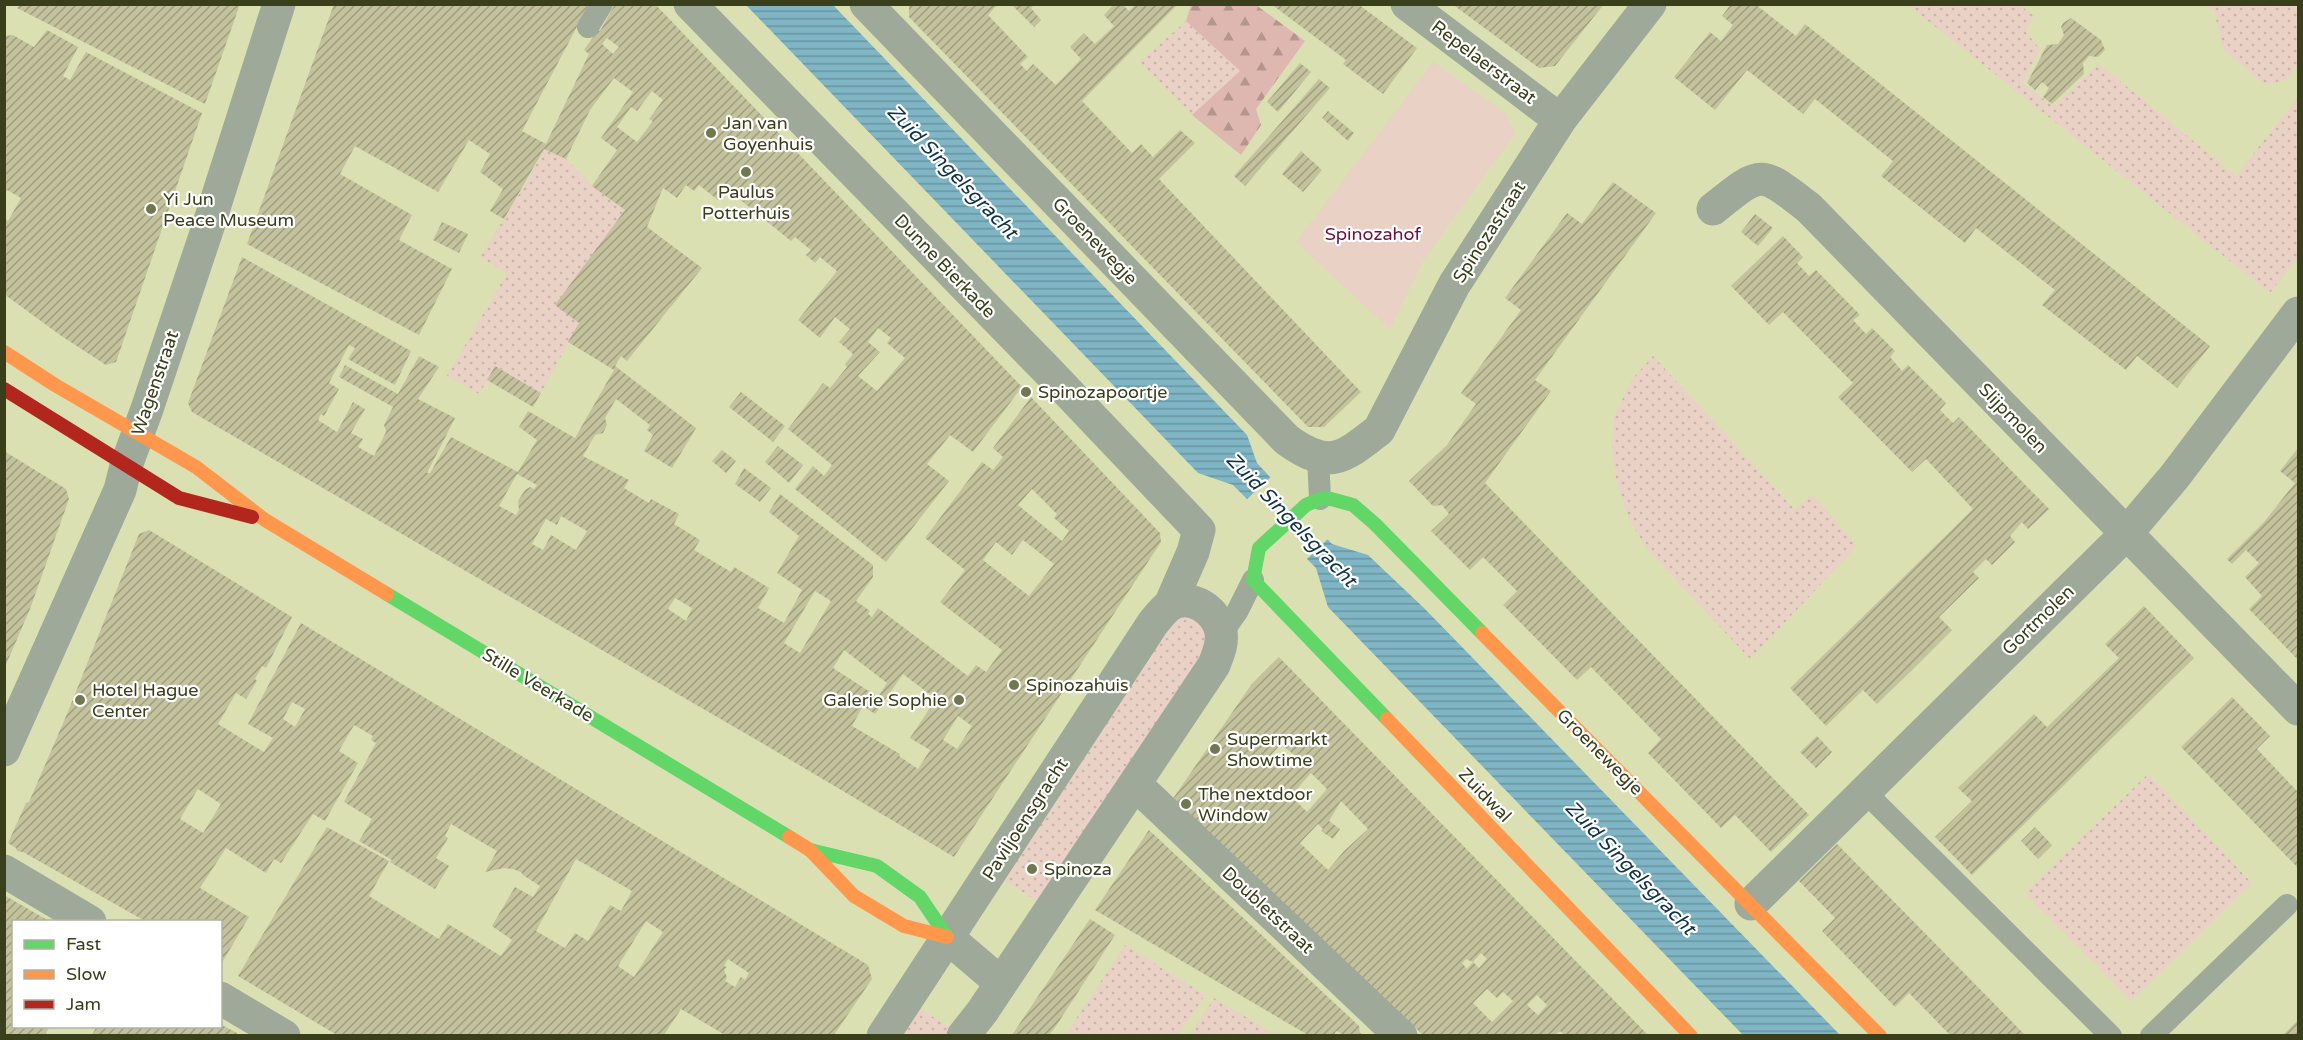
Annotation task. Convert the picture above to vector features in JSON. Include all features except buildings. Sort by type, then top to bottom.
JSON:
[{"type":"street","name":"Wagenstraat","points":[[4,750],[120,490],[126,465],[279,4]]},
{"type":"street","name":"Dunne Bierkade","points":[[690,4],[1045,368],[1198,530]]},
{"type":"street","name":"Groenewegje","points":[[866,4],[1287,440],[1306,453],[1327,457]]},
{"type":"street","name":"Repelaerstraat","points":[[1407,4],[1560,120]]},
{"type":"street","name":"Spinozastraat","points":[[1327,457],[1359,446],[1379,430],[1454,285],[1560,120],[1650,4]]},
{"type":"street","name":"Slijpmolen","points":[[1713,209],[1747,182],[1762,178],[1777,184],[1809,208],[2298,709]]},
{"type":"street","name":"Gortmolen","points":[[1751,904],[2126,534],[2175,476],[2298,313]]},
{"type":"street","name":"Stille Veerkade","points":[[4,352],[196,467],[266,520],[810,850],[854,896],[873,908],[904,926],[947,937]]},
{"type":"street","name":"Stille Veerkade","points":[[4,389],[178,498],[266,520]]},
{"type":"street","name":"Groenewegje","points":[[1313,502],[1331,499],[1353,505],[1375,524],[1880,1035]]},
{"type":"street","points":[[1253,580],[1259,548],[1313,502]]},
{"type":"street","name":"Paviljoensgracht","points":[[883,1035],[1153,623],[1170,605],[1193,552],[1198,530]]},
{"type":"street","name":"Zuidwal","points":[[1253,580],[1691,1035]]},
{"type":"street","points":[[963,1035],[982,1012],[1214,665],[1221,648],[1221,634],[1216,618],[1195,602],[1170,605]]},
{"type":"street","name":"Doubletstraat","points":[[1135,784],[1401,1035]]},
{"type":"street","name":"Stille Veerkade","points":[[810,850],[877,866],[920,897],[947,937],[1001,983]]},
{"type":"street","points":[[4,871],[88,920]]},
{"type":"street","points":[[222,999],[285,1035]]},
{"type":"lane","points":[[588,27],[603,4]]},
{"type":"lane","points":[[1313,502],[1327,457]]},
{"type":"lane","points":[[1221,634],[1237,612],[1253,580]]},
{"type":"lane","points":[[1864,791],[2111,1035]]},
{"type":"lane","points":[[2151,1035],[2287,905]]},
{"type":"green space","points":[[1191,5],[1256,5],[1305,41],[1256,109],[1261,125],[1241,155],[1192,115],[1240,71],[1186,21]]},
{"type":"green space","points":[[1908,5],[2020,5],[2034,16],[2025,31],[2040,49],[2022,83],[2053,106],[2099,64],[2236,176],[2298,97],[2298,257],[2270,293]]},
{"type":"green space","points":[[2205,5],[2298,5],[2298,64],[2286,80],[2265,85],[2224,50],[2214,12]]},
{"type":"green space","points":[[1186,21],[1241,71],[1192,115],[1140,62]]},
{"type":"green space","name":"Spinozahof","points":[[1433,62],[1505,113],[1515,133],[1422,262],[1390,329],[1296,242]]},
{"type":"green space","points":[[544,149],[566,159],[592,186],[625,210],[579,323],[541,393],[496,366],[479,394],[447,376],[507,273],[480,257],[529,178]]},
{"type":"green space","points":[[1653,356],[1794,509],[1813,495],[1857,546],[1750,659],[1646,548],[1629,519],[1616,480],[1612,446],[1614,417],[1632,379]]},
{"type":"green space","points":[[1170,605],[1221,634],[1051,910],[991,872]]},
{"type":"green space","points":[[2148,774],[2252,883],[2131,1001],[2026,895],[2029,889]]},
{"type":"green space","points":[[1125,945],[1205,995],[1179,1035],[1075,1036],[1068,1031]]},
{"type":"green space","points":[[1214,998],[1276,1035],[1190,1035]]},
{"type":"green space","points":[[916,1006],[952,1029],[948,1035],[897,1036]]},
{"type":"water","name":"Zuid Singelsgracht","points":[[746,5],[833,5],[1247,435],[1257,463],[1332,544],[1368,555],[1425,609],[1840,1035],[1743,1035],[1328,607],[1316,568],[1233,485],[1198,473]]},
{"type":"pier","points":[[1273,475],[1330,537],[1305,561],[1245,501]]},
{"type":"traffic: fast","points":[[1387,719],[1253,580],[1259,548],[1306,505],[1320,499],[1331,499],[1353,505],[1375,524],[1482,633]]},
{"type":"traffic: fast","points":[[387,594],[789,837]]},
{"type":"traffic: fast","points":[[810,850],[877,866],[920,897],[947,937]]},
{"type":"traffic: slow","points":[[4,352],[55,385],[196,467],[265,520],[387,594]]},
{"type":"traffic: slow","points":[[1482,633],[1880,1036]]},
{"type":"traffic: slow","points":[[1387,719],[1691,1036]]},
{"type":"traffic: slow","points":[[789,837],[810,850],[854,896],[904,926],[947,937]]},
{"type":"traffic: jam","points":[[4,389],[179,498],[252,517]]},
{"type":"place","name":"Jan van Goyenhuis","points":[[711,133]]},
{"type":"place","name":"Paulus Potterhuis","points":[[746,172]]},
{"type":"place","name":"Yi Jun Peace Museum","points":[[151,209]]},
{"type":"place","name":"Spinozapoortje","points":[[1026,392]]},
{"type":"place","name":"Spinozahuis","points":[[1014,685]]},
{"type":"place","name":"Hotel Hague Center","points":[[80,700]]},
{"type":"place","name":"Galerie Sophie","points":[[959,700]]},
{"type":"place","name":"Supermarkt Showtime","points":[[1215,749]]},
{"type":"place","name":"The nextdoor Window","points":[[1186,804]]},
{"type":"place","name":"Spinoza","points":[[1032,869]]}]
